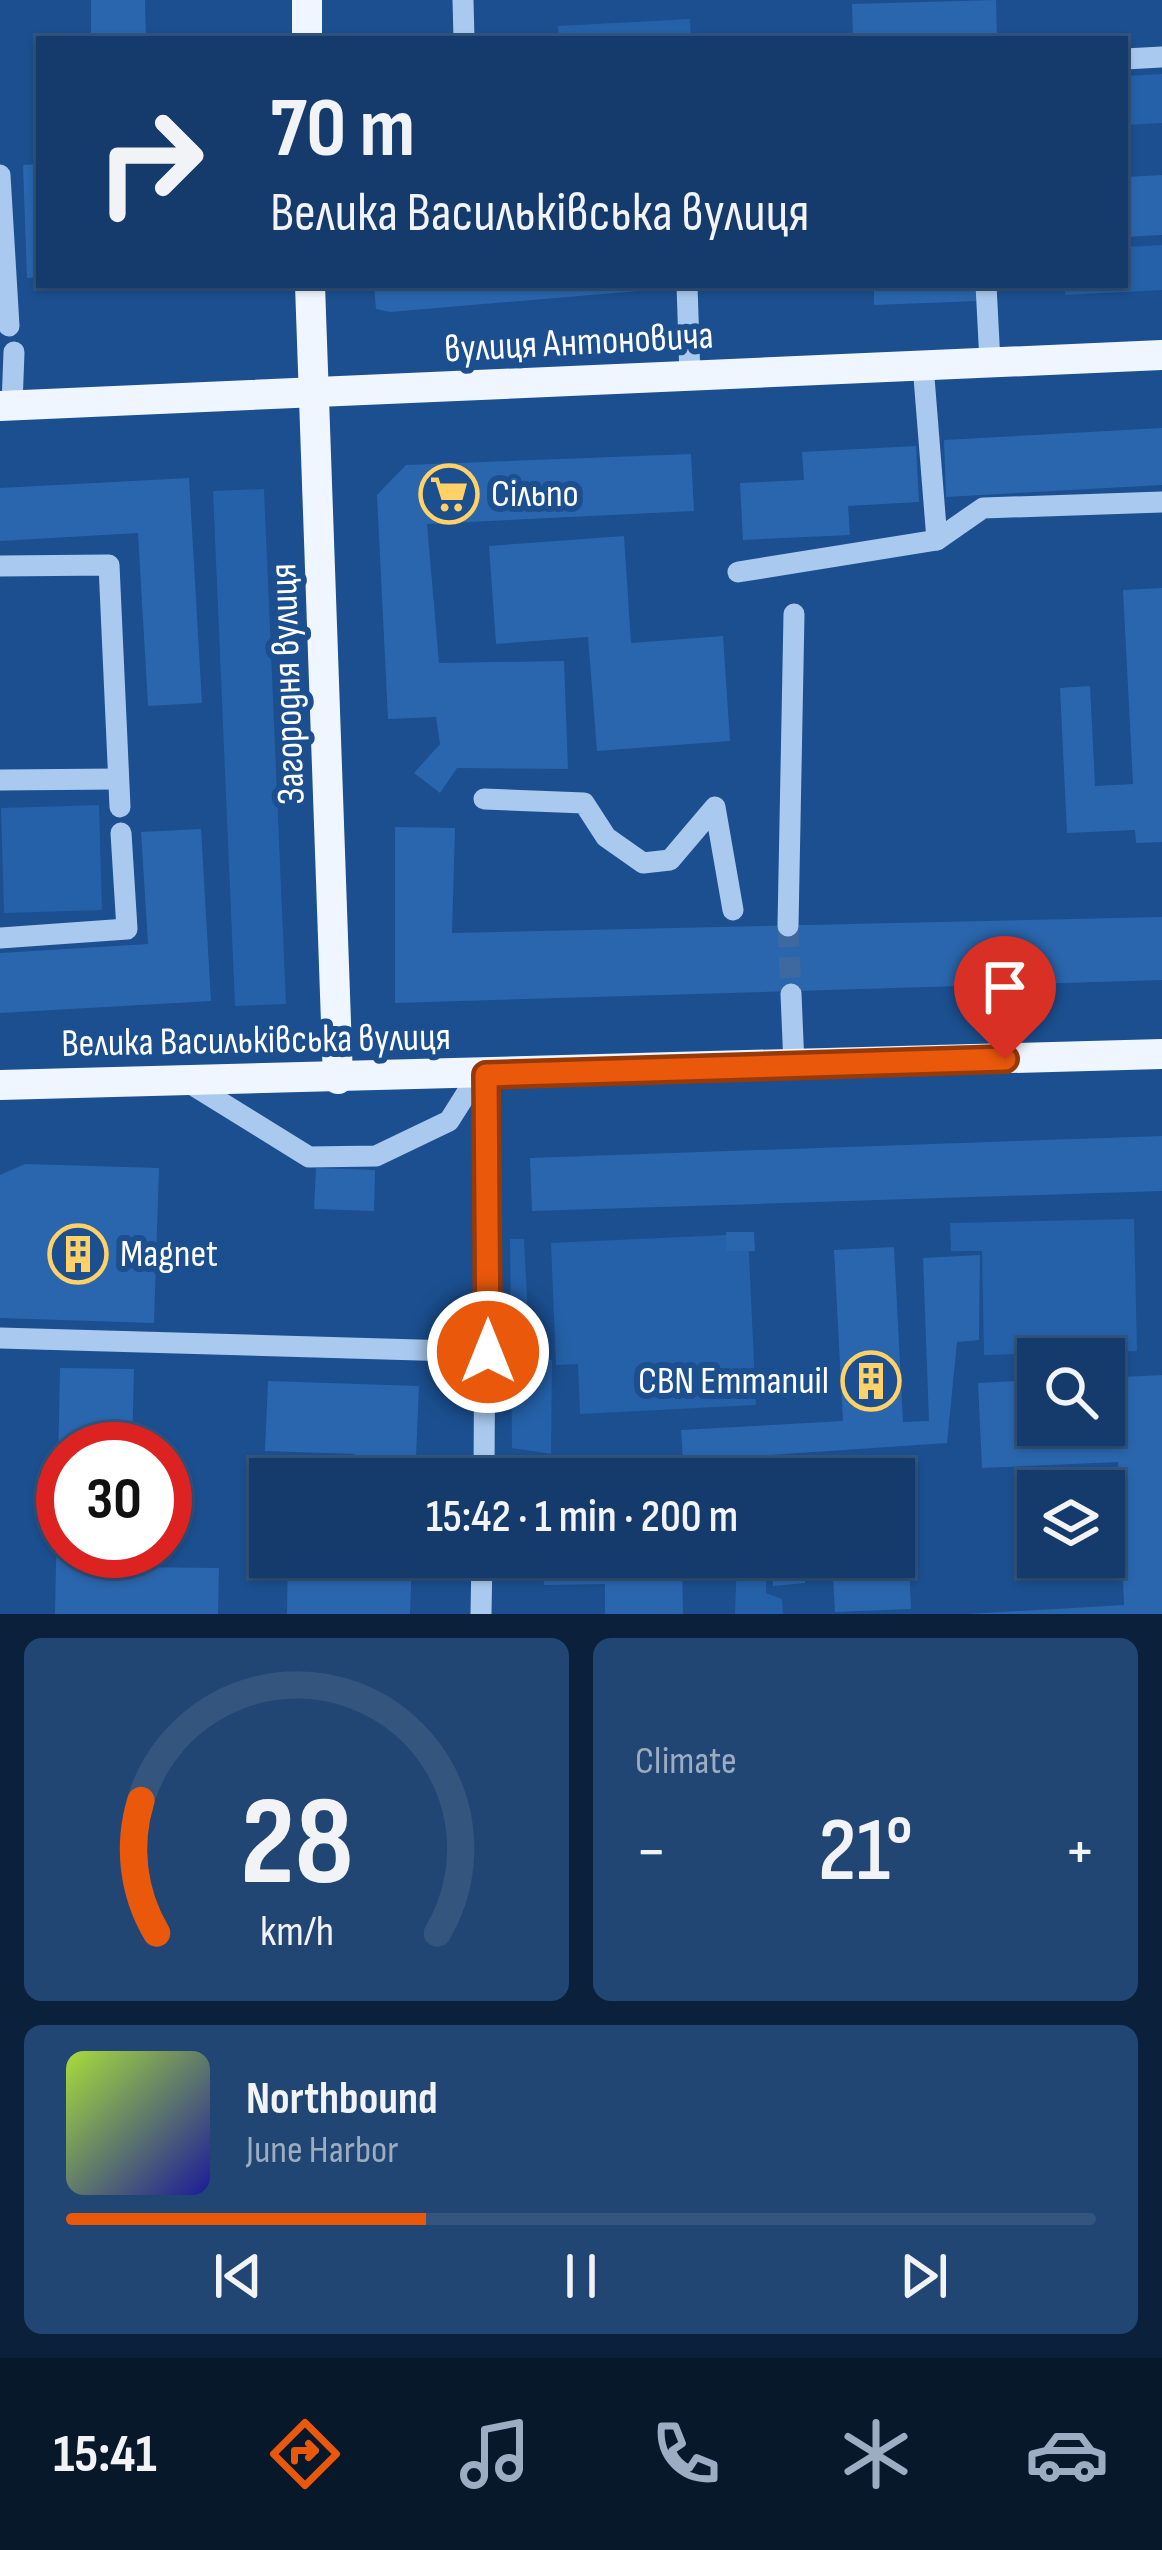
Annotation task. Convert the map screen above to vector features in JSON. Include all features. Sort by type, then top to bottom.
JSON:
[{"type":"main road","points":[[307,0],[308,36]]},
{"type":"main road","name":"Загородня вулиця","points":[[310,288],[338,1079]]},
{"type":"main road","name":"вулиця Антоновича","points":[[6,405],[1162,355]]},
{"type":"main road","name":"Велика Васильківська вулиця","points":[[0,1085],[1162,1054]]},
{"type":"street","points":[[463,0],[464,36]]},
{"type":"street","points":[[1128,59],[1162,57]]},
{"type":"street","points":[[0,175],[9,326]]},
{"type":"street","points":[[687,288],[690,377]]},
{"type":"street","points":[[986,288],[990,362]]},
{"type":"street","points":[[6,405],[14,352]]},
{"type":"street","points":[[923,365],[937,540]]},
{"type":"street","points":[[738,572],[937,540],[983,508],[1162,502]]},
{"type":"street","points":[[0,566],[110,565],[120,807]]},
{"type":"street","points":[[788,926],[794,614]]},
{"type":"street","points":[[0,780],[118,779]]},
{"type":"street","points":[[484,799],[584,803],[606,837],[644,863],[670,860],[716,807],[733,910]]},
{"type":"street","points":[[0,938],[127,928],[121,833]]},
{"type":"street","points":[[791,994],[794,1065]]},
{"type":"street","points":[[188,1082],[309,1157],[376,1156],[449,1121],[482,1075]]},
{"type":"street","points":[[482,1075],[488,1352],[485,1458]]},
{"type":"street","points":[[0,1337],[488,1352]]},
{"type":"street","points":[[481,1614],[482,1578]]},
{"type":"shaded area","points":[[690,19],[691,36],[559,36],[558,26]]},
{"type":"shaded area","points":[[1162,74],[1162,123],[1128,125],[1128,76]]},
{"type":"shaded area","points":[[1162,245],[1162,290],[1065,295],[1065,288],[1128,288],[1128,247]]},
{"type":"shaded area","points":[[264,489],[286,1004],[235,1006],[213,491]]},
{"type":"shaded area","points":[[99,805],[102,910],[4,913],[1,808]]},
{"type":"shaded area","points":[[1134,1219],[1137,1351],[1125,1351],[1125,1338],[1017,1338],[1017,1354],[984,1355],[982,1251],[951,1251],[950,1223]]},
{"type":"shaded area","points":[[748,1234],[756,1405],[580,1414],[578,1364],[556,1365],[551,1243]]},
{"type":"shaded area","points":[[510,1239],[524,1239],[530,1356],[552,1360],[551,1454],[512,1448]]},
{"type":"shaded area","points":[[736,1578],[766,1578],[766,1593],[782,1599],[783,1614],[735,1614]]},
{"type":"building","points":[[91,0],[145,0],[146,36],[91,36]]},
{"type":"building","points":[[996,0],[997,36],[853,36],[852,4]]},
{"type":"building","points":[[36,164],[36,277],[27,278],[23,165]]},
{"type":"building","points":[[1162,175],[1162,235],[1128,237],[1128,177]]},
{"type":"building","points":[[374,288],[650,290],[390,312],[376,309]]},
{"type":"building","points":[[874,288],[976,288],[977,301],[874,305]]},
{"type":"building","points":[[1162,428],[1162,485],[946,497],[944,440]]},
{"type":"building","points":[[916,446],[919,502],[848,506],[850,535],[743,540],[740,483],[804,480],[802,452]]},
{"type":"building","points":[[691,454],[694,511],[427,524],[439,663],[564,661],[568,769],[457,768],[440,793],[414,773],[440,744],[436,717],[388,719],[377,495],[406,465]]},
{"type":"building","points":[[189,478],[202,703],[148,706],[138,533],[0,541],[0,488]]},
{"type":"building","points":[[624,536],[631,643],[723,636],[730,741],[597,751],[588,637],[496,644],[489,546]]},
{"type":"building","points":[[1162,588],[1162,842],[1136,843],[1135,830],[1067,833],[1060,688],[1090,686],[1095,786],[1133,784],[1123,590]]},
{"type":"building","points":[[395,827],[455,828],[452,933],[1162,917],[1162,980],[395,1003]]},
{"type":"building","points":[[201,829],[211,1001],[0,1013],[0,953],[148,944],[141,832]]},
{"type":"building","points":[[1162,1136],[1162,1191],[532,1211],[530,1158]]},
{"type":"building","name":"Magnet","points":[[25,1164],[159,1168],[154,1323],[0,1318],[0,1175]]},
{"type":"building","points":[[316,1168],[375,1170],[374,1211],[314,1209]]},
{"type":"building","points":[[726,1232],[754,1232],[755,1251],[726,1251]]},
{"type":"building","name":"CBN Emmanuil","points":[[894,1247],[903,1422],[929,1421],[923,1258],[980,1255],[979,1340],[957,1342],[947,1443],[683,1458],[681,1430],[843,1421],[834,1250]]},
{"type":"building","points":[[60,1368],[134,1369],[133,1422],[59,1422]]},
{"type":"building","points":[[1162,1375],[1162,1614],[968,1614],[1124,1605],[1125,1470],[1118,1470],[1118,1462],[982,1468],[978,1383],[1017,1381],[1017,1446],[1125,1446],[1125,1377]]},
{"type":"building","points":[[268,1381],[419,1386],[416,1458],[265,1451]]},
{"type":"building","points":[[192,1568],[219,1568],[218,1614],[55,1614],[56,1578],[192,1578]]},
{"type":"building","points":[[288,1578],[411,1578],[410,1614],[287,1614]]},
{"type":"building","points":[[544,1578],[682,1578],[683,1614],[605,1614],[605,1584],[544,1585]]},
{"type":"building","points":[[772,1578],[805,1578],[805,1583],[773,1586]]},
{"type":"building","points":[[833,1578],[910,1578],[911,1609],[835,1612]]},
{"type":"tunnel","points":[[788,926],[791,994]]},
{"type":"place","name":"Сільпо","points":[[449,494]]},
{"type":"place","name":"Magnet","points":[[78,1254]]},
{"type":"place","name":"CBN Emmanuil","points":[[871,1381]]},
{"type":"route","points":[[488,1352],[486,1075],[1005,1059]]}]
